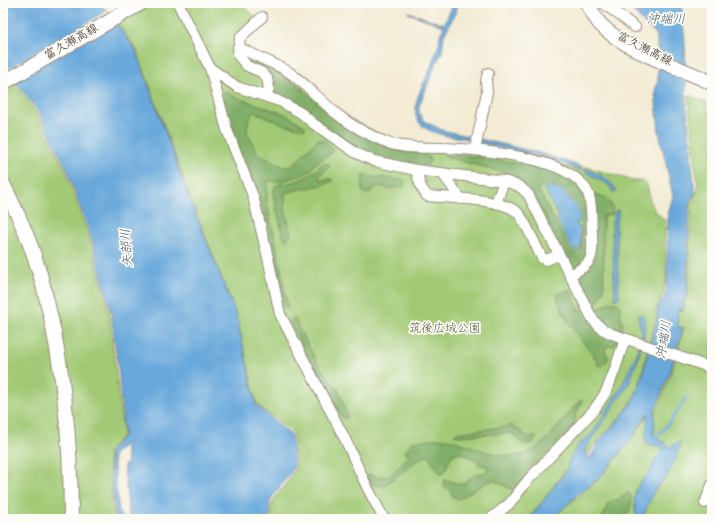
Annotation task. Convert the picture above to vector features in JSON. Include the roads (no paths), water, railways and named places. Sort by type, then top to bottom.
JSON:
[{"type":"street","name":"富久瀬高線","points":[[3,83],[141,3]]},
{"type":"street","points":[[178,3],[210,68],[227,130],[253,196],[280,314],[345,439],[367,487],[384,519]]},
{"type":"street","points":[[603,3],[635,27]]},
{"type":"street","name":"富久瀬高線","points":[[588,4],[600,23],[619,40],[649,55],[707,80]]},
{"type":"street","points":[[262,17],[240,38],[238,56],[247,66],[261,72],[267,78],[269,88],[266,96]]},
{"type":"street","points":[[238,47],[289,72],[339,116],[388,143],[404,146],[475,150],[515,156],[566,171],[575,177],[587,190],[590,206],[592,251],[590,261],[570,275]]},
{"type":"street","points":[[210,68],[237,87],[281,102],[301,113],[314,124],[356,153],[374,161],[416,170],[504,181],[519,186],[528,194],[593,320],[602,329],[625,339],[712,368]]},
{"type":"street","points":[[475,150],[487,92],[486,81],[488,73]]},
{"type":"street","points":[[416,170],[421,187],[427,196],[496,202],[513,208],[520,215],[542,258],[546,260],[560,255]]},
{"type":"street","points":[[442,173],[461,199]]},
{"type":"street","points":[[496,202],[504,181]]},
{"type":"street","points":[[3,184],[15,208],[38,265],[54,329],[66,411],[71,519]]},
{"type":"street","points":[[490,519],[509,504],[528,480],[594,410],[606,392],[625,339]]},
{"type":"street","points":[[705,503],[712,485]]},
{"type":"water","name":"矢部川","points":[[3,3],[100,3],[136,51],[191,203],[236,314],[256,405],[291,435],[294,468],[270,500],[269,519],[129,519],[124,465],[127,464],[125,444],[113,455],[119,513],[125,519],[119,519],[115,513],[109,452],[124,435],[119,375],[111,311],[92,240],[67,169],[39,113],[3,64]]},
{"type":"water","points":[[454,3],[458,3],[455,14],[444,35],[442,52],[419,106],[419,113],[424,121],[442,130],[544,154],[582,167],[581,170],[547,158],[443,135],[422,126],[417,119],[416,104],[432,64],[444,26],[408,12],[444,24]]},
{"type":"water","name":"沖端川","points":[[628,3],[681,3],[685,43],[686,101],[695,194],[691,199],[689,207],[687,297],[684,299],[683,310],[679,309],[677,313],[679,328],[683,328],[672,366],[655,410],[654,437],[664,442],[669,447],[681,442],[668,475],[655,489],[642,519],[635,519],[635,493],[638,486],[652,468],[655,458],[663,450],[659,446],[645,444],[648,413],[630,441],[598,479],[578,494],[552,519],[529,519],[568,469],[568,462],[574,451],[581,442],[592,434],[620,389],[637,354],[642,336],[638,316],[643,314],[645,322],[644,337],[637,362],[628,385],[585,449],[586,457],[592,455],[599,441],[618,421],[630,405],[639,388],[651,340],[657,323],[658,306],[664,298],[667,288],[668,215],[673,196],[659,132],[655,92],[658,80],[657,37],[653,31],[637,16]]},
{"type":"water","points":[[586,169],[607,180],[617,191],[614,193],[609,185],[585,172]]},
{"type":"water","points":[[548,186],[563,191],[579,209],[580,222],[577,222],[577,227],[580,227],[581,247],[573,251],[556,218],[559,217],[544,188]]},
{"type":"water","points":[[618,210],[616,224],[619,297],[615,300],[612,224],[615,211]]},
{"type":"waterway","points":[[655,438],[668,425],[686,398]]},
{"type":"park label","name":"筑後広域公園","points":[[445,330]]}]
